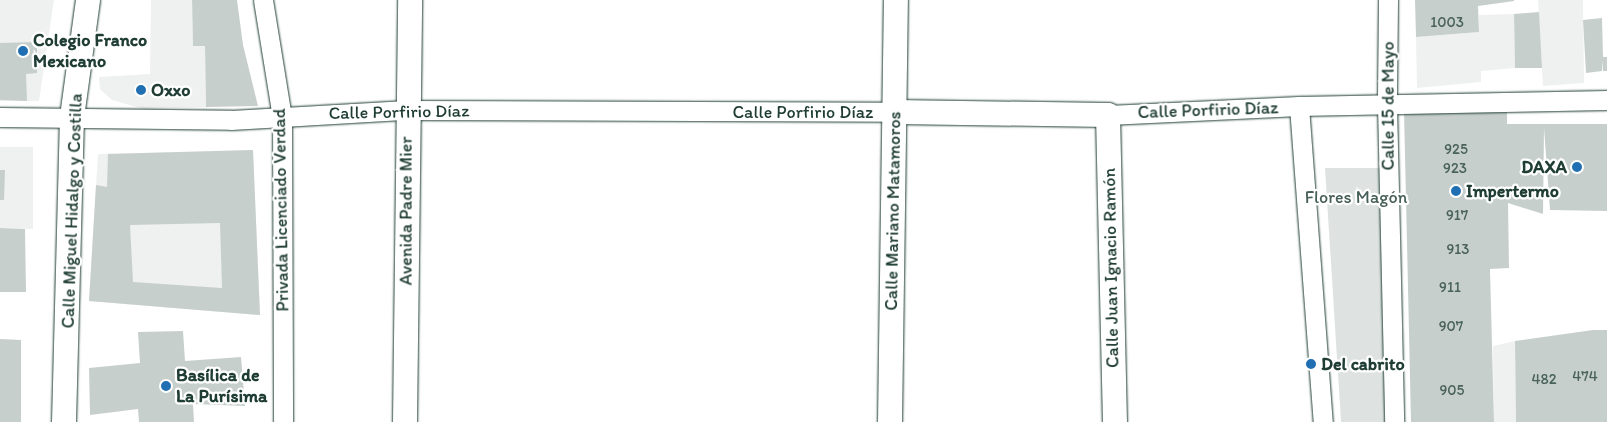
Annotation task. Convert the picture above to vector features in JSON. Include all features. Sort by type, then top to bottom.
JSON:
[{"type":"street","name":"Calle Miguel Hidalgo y Costilla","points":[[64,422],[72,117],[88,0]]},
{"type":"street","name":"Privada Licenciado Verdad","points":[[263,0],[282,117],[283,422]]},
{"type":"street","name":"Avenida Padre Mier","points":[[405,422],[407,110],[410,0]]},
{"type":"street","name":"Calle Mariano Matamoros","points":[[890,422],[896,0]]},
{"type":"street","name":"Calle 15 de Mayo","points":[[1388,0],[1387,104],[1394,422]]},
{"type":"street","name":"Calle Porfirio Díaz","points":[[0,117],[232,120],[407,110],[1108,114],[1299,106],[1607,100]]},
{"type":"street","points":[[1299,106],[1323,422]]},
{"type":"street","name":"Calle Juan Ignacio Ramón","points":[[1108,114],[1115,422]]},
{"type":"shaded area","name":"Colegio Franco Mexicano","points":[[0,0],[54,0],[39,101],[0,101]]},
{"type":"shaded area","points":[[151,0],[192,0],[193,45],[205,46],[206,107],[144,109],[112,100],[100,89],[99,77],[150,74]]},
{"type":"shaded area","points":[[1538,0],[1583,0],[1584,83],[1543,86]]},
{"type":"shaded area","points":[[1514,14],[1515,68],[1481,71],[1481,82],[1417,88],[1416,37],[1479,32],[1479,15]]},
{"type":"shaded area","points":[[0,147],[33,147],[33,229],[0,228]]},
{"type":"shaded area","points":[[253,150],[260,315],[89,301],[98,154]]},
{"type":"shaded area","points":[[1515,341],[1516,422],[1494,422],[1493,346]]},
{"type":"green space","name":"Flores Magón","points":[[1325,168],[1384,168],[1385,422],[1341,422]]},
{"type":"building","points":[[192,0],[237,0],[243,45],[258,106],[206,107],[205,46],[193,46]]},
{"type":"building","points":[[1415,0],[1514,1],[1478,6],[1479,32],[1416,37]]},
{"type":"building","points":[[1539,12],[1542,68],[1515,68],[1514,14]]},
{"type":"building","points":[[1602,18],[1603,57],[1607,57],[1607,71],[1603,71],[1602,60],[1602,71],[1586,73],[1583,20]]},
{"type":"building","points":[[37,42],[37,73],[26,74],[27,101],[0,100],[0,43]]},
{"type":"building","points":[[1507,108],[1507,124],[1607,124],[1607,211],[1550,210],[1544,128],[1543,214],[1508,203],[1509,268],[1490,269],[1494,422],[1411,422],[1404,110]]},
{"type":"building","points":[[253,150],[260,315],[89,301],[96,185],[107,187],[108,154]],"holes":[[[220,223],[222,288],[133,282],[130,225]]]},
{"type":"building","points":[[0,170],[5,170],[4,200],[0,200]]},
{"type":"building","points":[[0,228],[25,229],[26,292],[0,292]]},
{"type":"building","points":[[1593,330],[1607,330],[1607,422],[1516,422],[1515,341]]},
{"type":"building","name":"Basílica de La Purísima","points":[[183,331],[185,361],[241,357],[245,406],[193,404],[194,422],[139,422],[138,409],[90,415],[89,368],[140,363],[138,332]]},
{"type":"building","points":[[0,339],[21,340],[21,422],[0,422]]},
{"type":"place","name":"Colegio Franco Mexicano","points":[[23,51]]},
{"type":"place","name":"Oxxo","points":[[141,90]]},
{"type":"place","name":"DAXA","points":[[1577,167]]},
{"type":"place","name":"Impertermo","points":[[1456,191]]},
{"type":"place","name":"Del cabrito","points":[[1311,364]]},
{"type":"place","name":"Basílica de La Purísima","points":[[166,386]]}]
